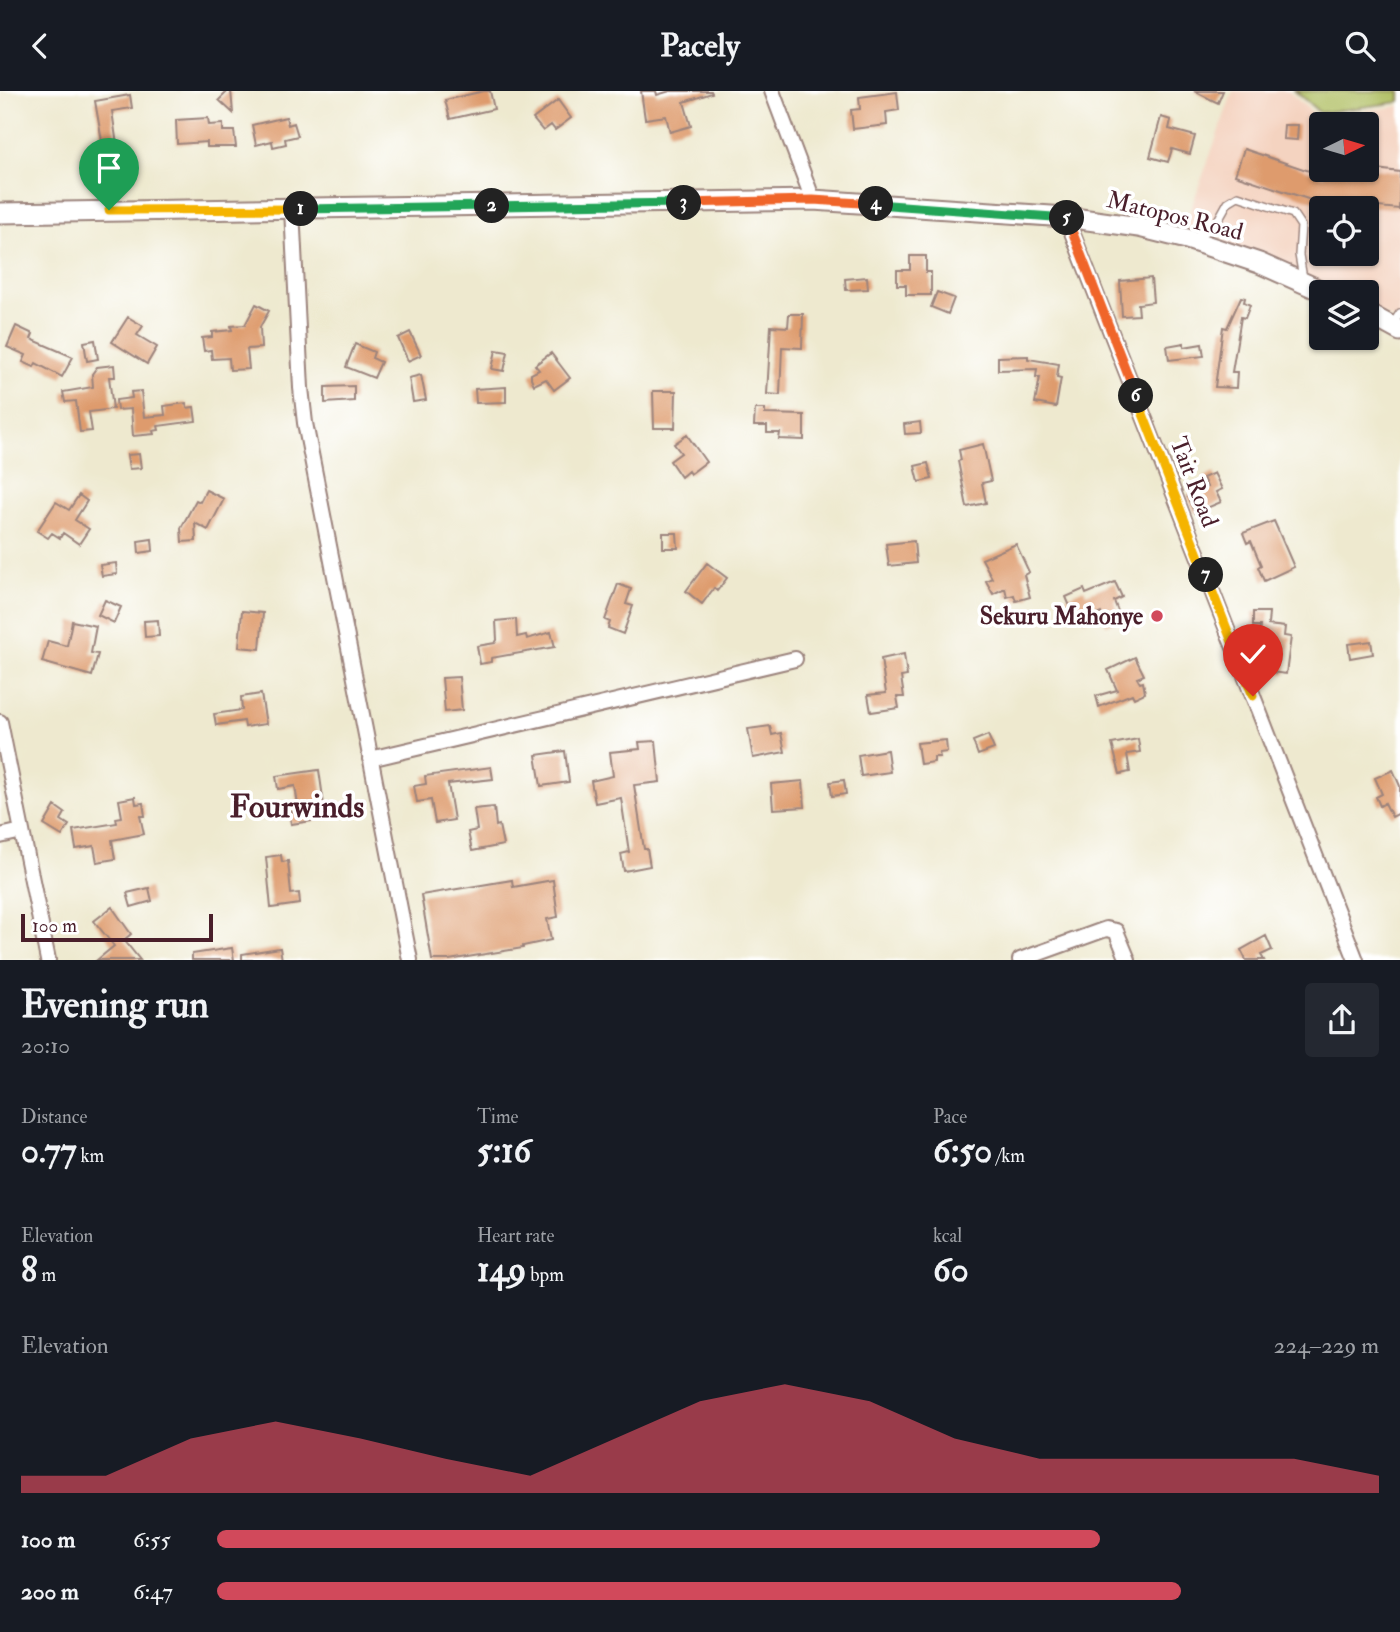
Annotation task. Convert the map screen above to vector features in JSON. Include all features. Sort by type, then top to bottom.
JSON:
[{"type":"main road","name":"Matopos Road","points":[[0,213],[813,200],[1066,217],[1139,227],[1187,239],[1259,263],[1309,285]]},
{"type":"main road","points":[[1379,317],[1397,323]]},
{"type":"street","points":[[772,91],[813,200]]},
{"type":"street","points":[[292,209],[305,423],[410,960]]},
{"type":"street","name":"Tait Road","points":[[1066,217],[1356,960]]},
{"type":"street","points":[[370,759],[795,659]]},
{"type":"street","points":[[0,722],[48,960]]},
{"type":"street","points":[[0,836],[22,831]]},
{"type":"street","points":[[1020,960],[1106,929],[1116,931],[1128,960]]},
{"type":"lane","points":[[1187,239],[1213,229],[1228,202],[1238,196],[1293,213],[1301,226],[1298,255],[1303,282]]},
{"type":"shaded area","points":[[1233,91],[1288,91],[1312,112],[1309,112],[1309,182],[1379,182],[1379,112],[1355,112],[1400,106],[1400,323],[1379,312],[1379,280],[1314,280],[1265,257],[1183,231]]},
{"type":"green space","points":[[1295,91],[1400,91],[1400,102],[1319,112]]},
{"type":"building","points":[[231,91],[233,113],[219,100]]},
{"type":"building","points":[[490,91],[494,109],[450,119],[445,100]]},
{"type":"building","points":[[641,91],[656,91],[657,95],[670,91],[712,93],[684,102],[691,126],[670,132],[666,116],[645,119]]},
{"type":"building","points":[[1194,91],[1223,91],[1218,103]]},
{"type":"building","points":[[897,92],[899,110],[886,112],[887,125],[853,129],[851,110],[860,109],[859,97]]},
{"type":"building","points":[[130,95],[132,108],[112,111],[117,145],[103,147],[95,101]]},
{"type":"building","points":[[558,100],[571,118],[555,130],[551,125],[543,131],[533,119]]},
{"type":"building","points":[[286,117],[288,125],[294,123],[298,136],[285,139],[286,144],[273,147],[272,141],[256,145],[252,125]]},
{"type":"building","points":[[1161,117],[1171,120],[1169,129],[1195,136],[1190,154],[1172,149],[1168,162],[1150,157]]},
{"type":"building","points":[[208,118],[209,125],[223,124],[223,131],[234,131],[236,147],[207,147],[207,142],[177,144],[176,120]]},
{"type":"building","points":[[1284,125],[1298,125],[1297,140],[1283,139]]},
{"type":"building","points":[[1244,149],[1309,171],[1309,182],[1379,182],[1379,169],[1400,172],[1399,209],[1379,207],[1379,196],[1309,196],[1309,199],[1235,175]]},
{"type":"building","points":[[910,256],[926,256],[926,272],[931,272],[931,295],[906,295],[906,285],[897,285],[897,270],[910,270]]},
{"type":"building","points":[[867,277],[868,289],[846,290],[845,279]]},
{"type":"building","points":[[1151,278],[1153,302],[1138,304],[1139,315],[1122,316],[1120,281]]},
{"type":"building","points":[[937,292],[954,298],[948,314],[931,307]]},
{"type":"building","points":[[1241,297],[1250,305],[1245,318],[1241,317],[1232,372],[1237,372],[1236,388],[1215,387],[1223,327],[1227,328]]},
{"type":"building","points":[[256,304],[269,311],[260,327],[261,348],[247,349],[249,369],[230,370],[229,358],[212,359],[211,350],[204,351],[202,338],[212,337],[212,332],[232,330],[231,326],[245,325]]},
{"type":"building","points":[[789,314],[803,314],[802,348],[782,347],[780,395],[767,394],[771,326],[788,327]]},
{"type":"building","points":[[128,317],[143,326],[137,335],[157,347],[147,364],[112,342]]},
{"type":"building","points":[[16,326],[33,334],[31,339],[73,357],[62,377],[36,363],[34,367],[23,362],[26,355],[7,347]]},
{"type":"building","points":[[410,332],[421,355],[408,361],[398,338]]},
{"type":"building","points":[[95,340],[98,359],[87,361],[84,342]]},
{"type":"building","points":[[1184,343],[1184,347],[1202,344],[1204,356],[1169,360],[1167,346]]},
{"type":"building","points":[[355,344],[374,352],[372,358],[381,362],[374,378],[346,367]]},
{"type":"building","points":[[496,350],[508,352],[504,371],[492,369]]},
{"type":"building","points":[[551,353],[570,378],[554,390],[546,379],[534,385],[531,378],[531,374],[539,370],[535,365]]},
{"type":"building","points":[[1028,356],[1028,359],[1059,364],[1057,377],[1061,378],[1056,407],[1035,403],[1040,377],[1036,377],[1037,369],[998,370],[998,357]]},
{"type":"building","points":[[114,365],[115,377],[109,377],[113,409],[89,412],[92,431],[80,432],[76,401],[65,402],[63,392],[93,387],[92,374],[97,367]]},
{"type":"building","points":[[421,375],[426,400],[413,402],[409,378]]},
{"type":"building","points":[[354,386],[354,401],[325,403],[325,387]]},
{"type":"building","points":[[506,387],[506,402],[476,403],[475,389]]},
{"type":"building","points":[[141,391],[144,417],[165,415],[164,406],[186,403],[187,408],[194,407],[196,421],[158,426],[159,430],[153,431],[154,434],[133,436],[131,409],[117,410],[116,400],[132,398],[131,392]]},
{"type":"building","points":[[653,391],[676,391],[675,428],[654,428]]},
{"type":"building","points":[[755,409],[765,409],[765,414],[804,415],[804,440],[779,439],[780,433],[767,433],[767,426],[754,426]]},
{"type":"building","points":[[920,422],[921,433],[905,434],[904,424]]},
{"type":"building","points":[[687,435],[706,462],[681,477],[670,461],[681,453],[674,444]]},
{"type":"building","points":[[983,444],[991,481],[982,483],[986,503],[967,507],[958,461],[961,460],[959,450]]},
{"type":"building","points":[[139,454],[141,468],[129,469],[127,455]]},
{"type":"building","points":[[928,463],[932,479],[919,482],[915,466]]},
{"type":"building","points":[[1214,473],[1222,489],[1216,492],[1221,502],[1195,513],[1187,496],[1207,487],[1203,478]]},
{"type":"building","points":[[206,490],[224,499],[208,530],[195,523],[196,541],[182,542],[181,528],[196,500],[200,502]]},
{"type":"building","points":[[79,495],[87,501],[75,520],[89,529],[79,544],[63,533],[60,538],[52,533],[48,538],[37,531],[56,502],[69,510]]},
{"type":"building","points":[[1274,521],[1294,567],[1264,581],[1251,541],[1247,543],[1243,533]]},
{"type":"building","points":[[663,533],[677,533],[678,548],[663,548]]},
{"type":"building","points":[[152,539],[153,551],[139,553],[138,541]]},
{"type":"building","points":[[914,541],[916,563],[889,566],[886,544]]},
{"type":"building","points":[[1016,544],[1029,572],[1024,575],[1030,597],[1016,601],[1014,595],[1007,597],[1005,588],[993,594],[986,581],[992,578],[982,559]]},
{"type":"building","points":[[116,563],[117,574],[102,576],[100,565]]},
{"type":"building","points":[[707,563],[727,578],[717,591],[714,588],[702,604],[686,591]]},
{"type":"building","points":[[1115,582],[1122,597],[1114,601],[1121,619],[1106,625],[1101,613],[1084,621],[1082,615],[1075,618],[1066,597],[1084,589],[1086,594]]},
{"type":"building","points":[[618,584],[631,589],[626,604],[633,606],[623,634],[608,628],[610,622],[605,620]]},
{"type":"building","points":[[105,600],[121,607],[114,623],[98,615]]},
{"type":"building","points":[[242,611],[263,613],[260,649],[239,647]]},
{"type":"building","points":[[1253,612],[1269,612],[1268,625],[1285,627],[1284,636],[1291,637],[1286,674],[1270,672],[1271,664],[1256,662],[1260,626],[1253,626]]},
{"type":"building","points":[[516,619],[517,637],[526,635],[527,639],[551,632],[555,647],[491,658],[491,662],[480,664],[477,646],[495,643],[496,621]]},
{"type":"building","points":[[158,620],[159,636],[145,637],[144,621]]},
{"type":"building","points":[[72,621],[96,626],[91,653],[98,654],[92,676],[42,662],[48,641],[67,646]]},
{"type":"building","points":[[1371,641],[1373,654],[1350,658],[1348,644]]},
{"type":"building","points":[[904,654],[907,676],[901,677],[904,697],[897,697],[899,708],[871,712],[868,695],[886,693],[881,659]]},
{"type":"building","points":[[1135,657],[1144,675],[1137,678],[1140,683],[1143,682],[1145,693],[1134,698],[1132,694],[1099,707],[1096,696],[1117,690],[1108,670]]},
{"type":"building","points":[[459,677],[462,710],[445,712],[442,678]]},
{"type":"building","points":[[261,694],[266,724],[245,727],[244,721],[216,725],[214,714],[242,710],[241,697]]},
{"type":"building","points":[[770,726],[772,735],[781,733],[785,752],[753,758],[748,729]]},
{"type":"building","points":[[988,735],[994,749],[978,755],[973,741]]},
{"type":"building","points":[[1138,739],[1140,752],[1127,754],[1130,772],[1120,774],[1112,744]]},
{"type":"building","points":[[946,740],[947,752],[939,753],[940,757],[934,757],[934,762],[920,764],[917,743]]},
{"type":"building","points":[[656,741],[660,782],[634,785],[644,849],[647,849],[650,866],[624,871],[621,854],[629,852],[621,798],[595,803],[591,781],[613,776],[610,752],[640,749],[639,742]]},
{"type":"building","points":[[887,750],[890,772],[861,776],[858,755]]},
{"type":"building","points":[[565,751],[569,782],[541,786],[536,755]]},
{"type":"building","points":[[491,767],[493,779],[448,784],[454,820],[435,823],[431,800],[417,802],[414,786],[426,784],[425,776]]},
{"type":"building","points":[[319,770],[326,819],[291,824],[289,812],[299,811],[295,786],[278,789],[276,776]]},
{"type":"building","points":[[1393,770],[1400,786],[1400,813],[1392,817],[1385,803],[1380,806],[1376,797],[1382,794],[1375,778]]},
{"type":"building","points":[[844,780],[846,794],[832,796],[830,782]]},
{"type":"building","points":[[803,781],[805,807],[773,809],[771,784]]},
{"type":"building","points":[[135,797],[136,804],[143,803],[145,816],[140,816],[144,834],[112,840],[115,859],[97,862],[94,846],[76,849],[73,830],[117,823],[116,818],[122,817],[119,800]]},
{"type":"building","points":[[55,806],[65,813],[61,820],[69,825],[62,836],[44,825]]},
{"type":"building","points":[[494,807],[496,826],[499,825],[503,845],[472,851],[468,832],[477,830],[474,809]]},
{"type":"building","points":[[281,855],[282,862],[288,861],[291,894],[299,893],[300,904],[271,908],[266,857]]},
{"type":"building","points":[[512,880],[513,887],[553,880],[558,917],[547,919],[551,940],[523,948],[449,960],[432,960],[421,895]]},
{"type":"building","points":[[149,888],[152,901],[131,907],[127,893]]},
{"type":"building","points":[[112,907],[131,934],[124,940],[140,960],[97,960],[114,946],[94,921]]},
{"type":"building","points":[[1266,936],[1272,950],[1261,955],[1264,960],[1246,960],[1241,950]]},
{"type":"building","points":[[232,948],[234,960],[192,960],[192,954]]},
{"type":"building","points":[[280,948],[282,960],[242,960],[242,954]]},
{"type":"place","name":"Sekuru Mahonye","points":[[1157,616]]},
{"type":"district","name":"Fourwinds","points":[[297,807]]},
{"type":"route","points":[[109,210],[813,200],[1066,217],[1253,696]]}]
